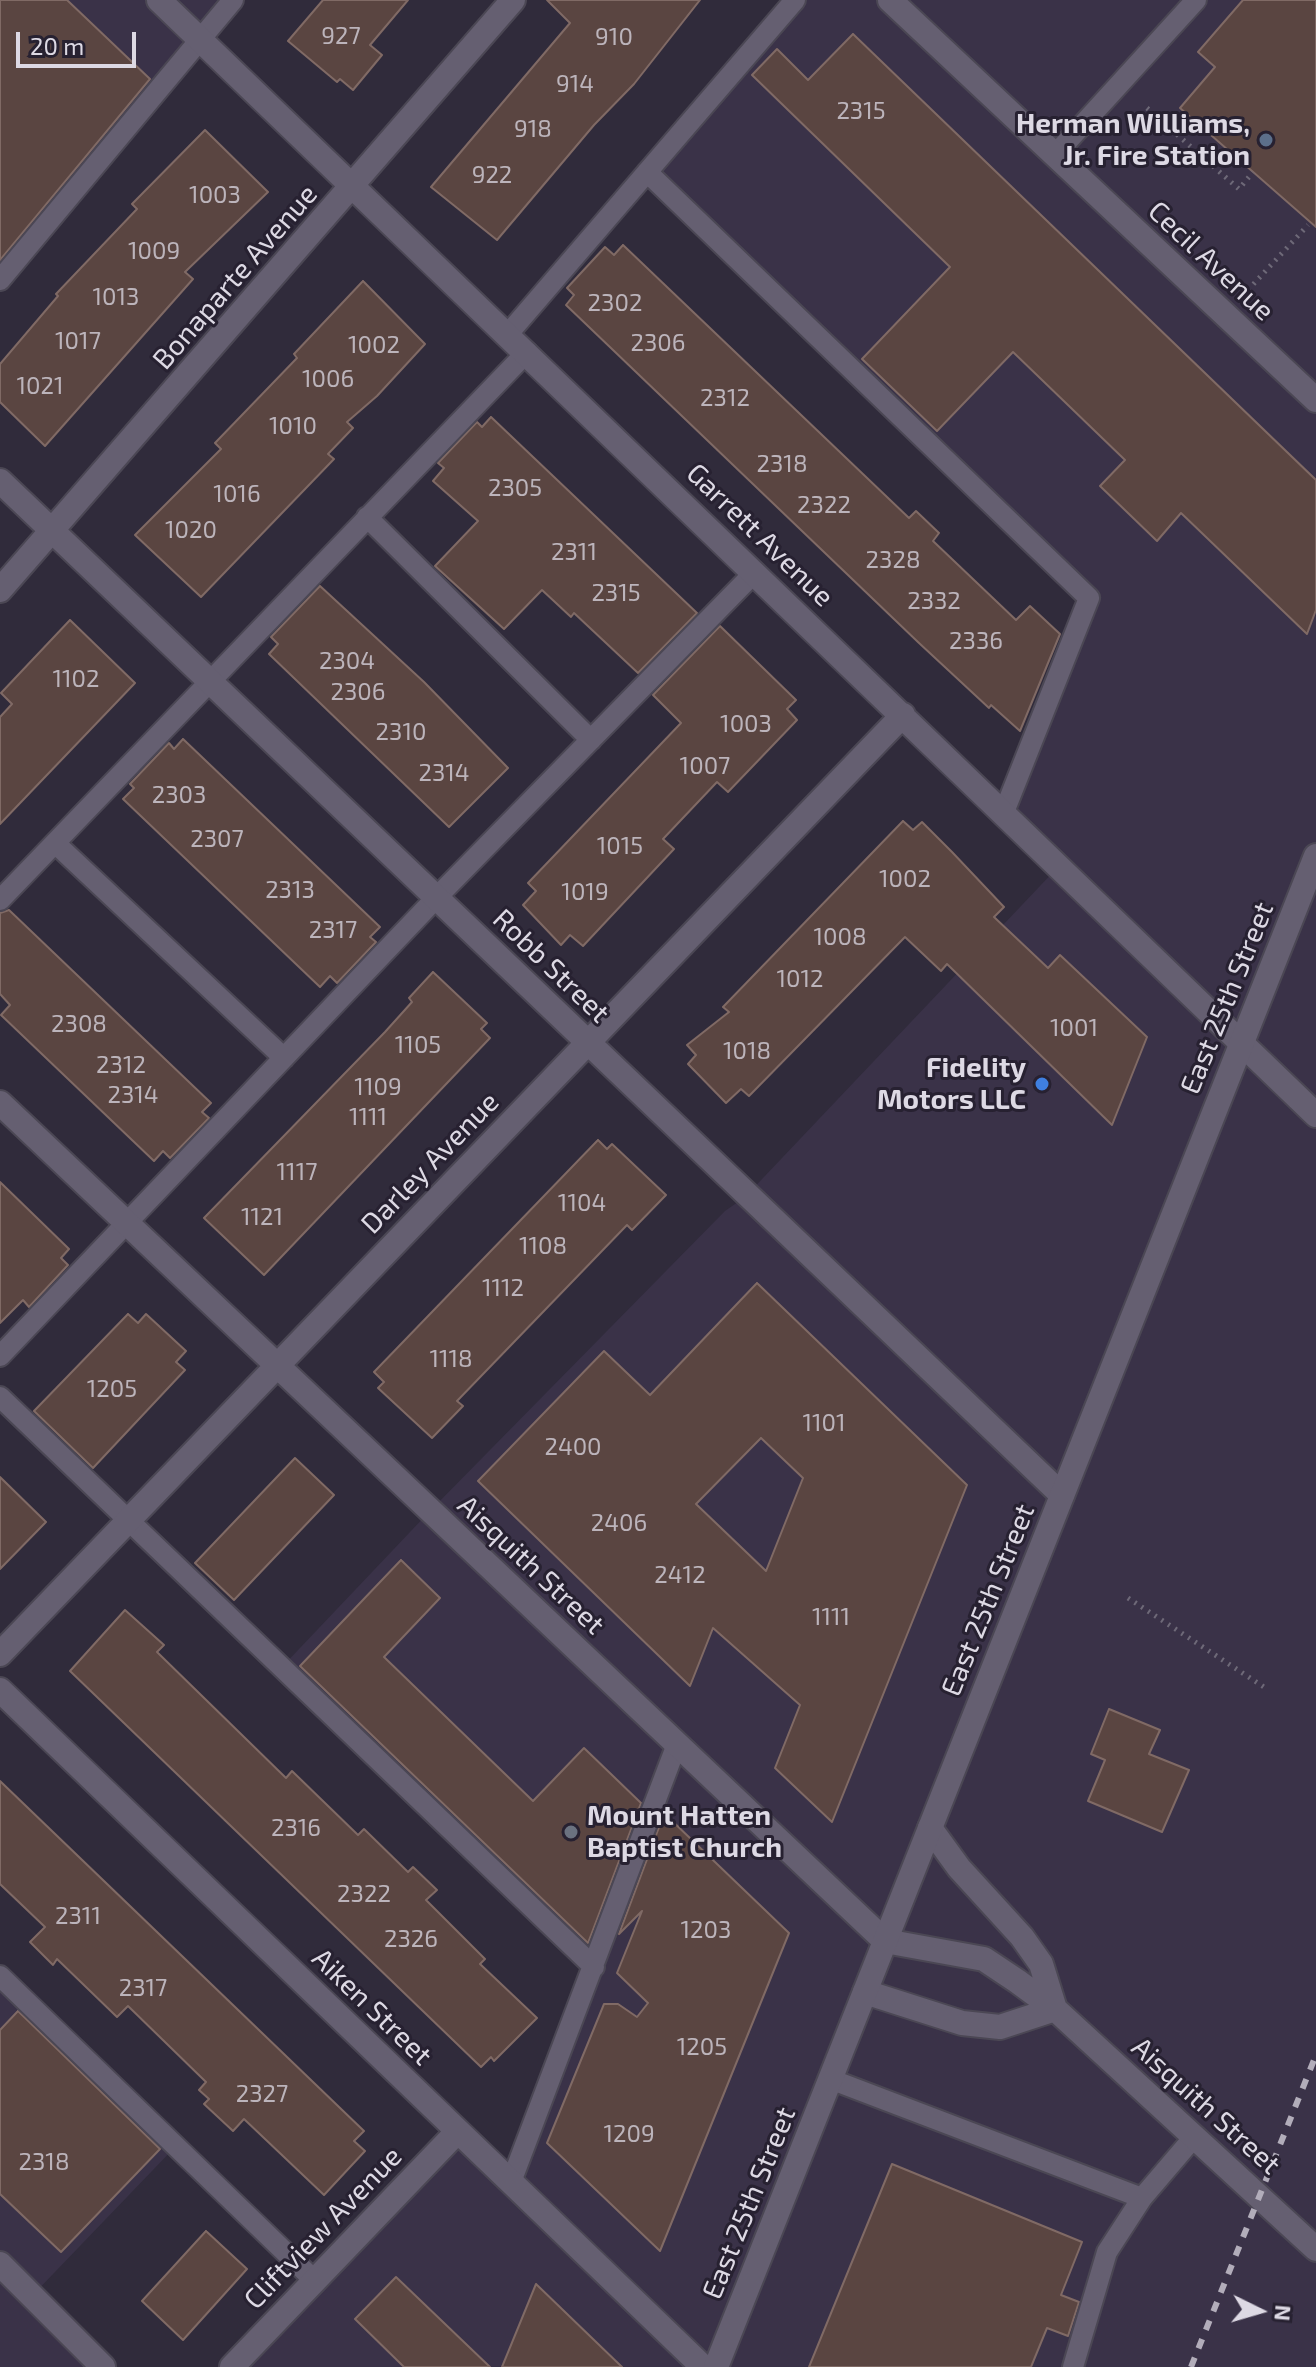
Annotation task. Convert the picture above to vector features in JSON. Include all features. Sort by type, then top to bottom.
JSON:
[{"type":"street","name":"Garrett Avenue","points":[[159,0],[1316,1115]]},
{"type":"street","name":"Bonaparte Avenue","points":[[0,590],[53,533],[513,0]]},
{"type":"street","name":"Cecil Avenue","points":[[890,0],[1316,400]]},
{"type":"street","name":"Robb Street","points":[[0,481],[1062,1495]]},
{"type":"street","name":"Darley Avenue","points":[[0,1654],[903,715]]},
{"type":"street","name":"East 25th Street","points":[[716,2367],[1316,856]]},
{"type":"street","name":"Aisquith Street","points":[[0,1103],[885,1941],[952,1950],[984,1959],[1055,2009],[1316,2249]]},
{"type":"street","name":"Aiken Street","points":[[0,1690],[703,2367]]},
{"type":"street","points":[[865,1992],[962,2023],[1000,2027],[1055,2009],[1041,1964],[1022,1937],[959,1868],[930,1828]]},
{"type":"street","name":"Cliftview Avenue","points":[[232,2367],[458,2131]]},
{"type":"street","points":[[0,2264],[103,2367]]},
{"type":"lane","points":[[0,280],[233,0]]},
{"type":"lane","points":[[508,334],[795,0]]},
{"type":"lane","points":[[1054,156],[1196,0]]},
{"type":"lane","points":[[647,172],[1089,598],[1004,812]]},
{"type":"lane","points":[[0,900],[527,352]]},
{"type":"lane","points":[[367,517],[591,740]]},
{"type":"lane","points":[[0,1356],[436,898],[755,572]]},
{"type":"lane","points":[[55,843],[284,1058]]},
{"type":"lane","points":[[0,1397],[594,1967]]},
{"type":"lane","points":[[511,2182],[677,1744]]},
{"type":"lane","points":[[0,1976],[315,2281]]},
{"type":"lane","points":[[830,2079],[1142,2198]]},
{"type":"lane","points":[[1073,2367],[1107,2252],[1142,2198],[1194,2137]]},
{"type":"path","points":[[1147,108],[1239,189],[1253,172]]},
{"type":"path","points":[[1248,290],[1308,225]]},
{"type":"path","points":[[1128,1598],[1267,1689]]},
{"type":"shaded area","points":[[0,0],[230,0],[0,274]]},
{"type":"shaded area","points":[[795,0],[1316,0],[1316,2367],[242,2367],[419,2185],[464,2146],[510,2185],[596,1969],[281,1668],[429,1512],[725,1211],[745,1197],[1058,867],[1004,817],[1094,599],[642,174]]},
{"type":"shaded area","points":[[0,1977],[177,2145],[30,2298],[93,2367],[0,2367]]},
{"type":"building","points":[[0,0],[67,0],[150,79],[0,260]]},
{"type":"building","points":[[323,0],[408,0],[370,45],[382,55],[353,90],[340,79],[337,82],[288,41]]},
{"type":"building","points":[[547,0],[700,0],[634,84],[594,125],[497,240],[431,187],[570,23]]},
{"type":"building","name":"Herman Williams, Jr. Fire Station","points":[[1243,0],[1316,0],[1316,227],[1180,108],[1215,67],[1198,52]]},
{"type":"building","points":[[853,34],[1316,480],[1316,610],[1307,634],[1181,513],[1157,541],[1100,486],[1125,460],[1013,352],[937,431],[862,359],[950,267],[752,75],[777,49],[808,80]]},
{"type":"building","points":[[205,130],[268,192],[185,272],[193,279],[45,446],[0,402],[0,364],[58,296],[56,294],[137,209],[132,204]]},
{"type":"building","points":[[623,245],[909,518],[916,511],[939,533],[933,541],[1016,620],[1030,606],[1060,634],[1020,731],[991,705],[989,708],[919,643],[566,305],[574,295],[567,288],[605,247],[614,255]]},
{"type":"building","points":[[363,281],[425,344],[377,396],[347,422],[353,428],[328,454],[334,459],[201,597],[135,535],[221,449],[215,443],[297,358],[294,354]]},
{"type":"building","points":[[491,417],[697,613],[638,673],[574,613],[571,617],[542,590],[504,629],[435,566],[478,521],[433,481],[444,468],[438,463],[477,422],[482,427]]},
{"type":"building","points":[[320,586],[424,682],[508,768],[449,827],[269,654],[278,644],[271,637]]},
{"type":"building","points":[[70,620],[135,683],[0,824],[0,717],[12,704],[1,693]]},
{"type":"building","points":[[720,626],[796,700],[787,709],[797,720],[728,792],[717,782],[663,839],[674,849],[583,946],[570,935],[561,945],[523,905],[536,891],[528,883],[681,723],[653,695]]},
{"type":"building","points":[[183,739],[380,927],[370,937],[376,942],[337,983],[330,976],[320,987],[123,799],[134,788],[130,784],[169,743],[174,749]]},
{"type":"building","points":[[903,821],[913,830],[922,822],[952,852],[1004,907],[994,917],[1048,968],[1060,955],[1147,1037],[1112,1125],[947,964],[941,971],[905,937],[749,1096],[741,1089],[726,1103],[688,1064],[696,1055],[687,1045],[729,1012],[723,1007]]},
{"type":"building","points":[[9,910],[211,1103],[202,1112],[209,1118],[170,1158],[163,1151],[154,1161],[1,1015],[10,1005],[0,994],[0,913]]},
{"type":"building","points":[[433,972],[487,1023],[481,1029],[490,1038],[264,1275],[204,1218],[385,1032],[412,1002],[409,998]]},
{"type":"building","points":[[598,1140],[607,1149],[612,1144],[666,1195],[632,1230],[627,1225],[457,1401],[463,1406],[432,1438],[378,1388],[384,1382],[374,1372]]},
{"type":"building","points":[[0,1182],[69,1249],[61,1258],[68,1265],[29,1307],[23,1300],[0,1323]]},
{"type":"building","points":[[757,1283],[967,1485],[832,1822],[775,1768],[800,1705],[713,1628],[690,1686],[478,1481],[604,1351],[650,1395]],"holes":[[[761,1438],[803,1478],[766,1571],[696,1504]]]},
{"type":"building","points":[[128,1314],[138,1323],[146,1314],[186,1351],[176,1362],[185,1370],[93,1468],[34,1411]]},
{"type":"building","points":[[295,1458],[334,1495],[234,1600],[195,1563]]},
{"type":"building","points":[[0,1477],[46,1522],[0,1569]]},
{"type":"building","points":[[401,1560],[440,1598],[384,1657],[533,1801],[584,1748],[641,1803],[588,1943],[300,1666]]},
{"type":"building","points":[[125,1610],[164,1645],[157,1652],[286,1778],[292,1771],[358,1835],[364,1829],[408,1872],[413,1867],[437,1890],[426,1900],[485,1959],[480,1964],[537,2018],[494,2061],[491,2057],[481,2067],[70,1671]]},
{"type":"building","points":[[1109,1709],[1160,1730],[1149,1754],[1189,1770],[1162,1832],[1088,1801],[1105,1760],[1091,1754]]},
{"type":"building","points":[[0,1781],[364,2131],[354,2141],[365,2151],[324,2195],[244,2119],[233,2131],[204,2104],[209,2099],[199,2090],[206,2082],[128,2006],[117,2017],[57,1959],[53,1965],[30,1942],[45,1927],[0,1884]]},
{"type":"building","points":[[668,1817],[789,1933],[660,2251],[547,2143],[604,2004],[618,2004],[637,2017],[648,2003],[617,1973],[642,1911],[619,1934],[661,1822],[664,1825]]},
{"type":"building","points":[[18,2011],[160,2149],[61,2252],[0,2194],[0,2030]]},
{"type":"building","points":[[892,2164],[1082,2242],[1061,2295],[1079,2302],[1068,2336],[1047,2328],[1031,2367],[809,2367]]},
{"type":"building","points":[[206,2231],[247,2269],[183,2340],[142,2301]]},
{"type":"building","points":[[396,2277],[490,2367],[404,2367],[355,2319]]},
{"type":"building","points":[[536,2284],[622,2367],[502,2367]]},
{"type":"railway","points":[[1191,2367],[1316,2055]]},
{"type":"place","name":"Herman Williams, Jr. Fire Station","points":[[1266,140]]},
{"type":"place","name":"Fidelity Motors LLC","points":[[1042,1084]]},
{"type":"place","name":"Mount Hatten Baptist Church","points":[[571,1832]]}]
